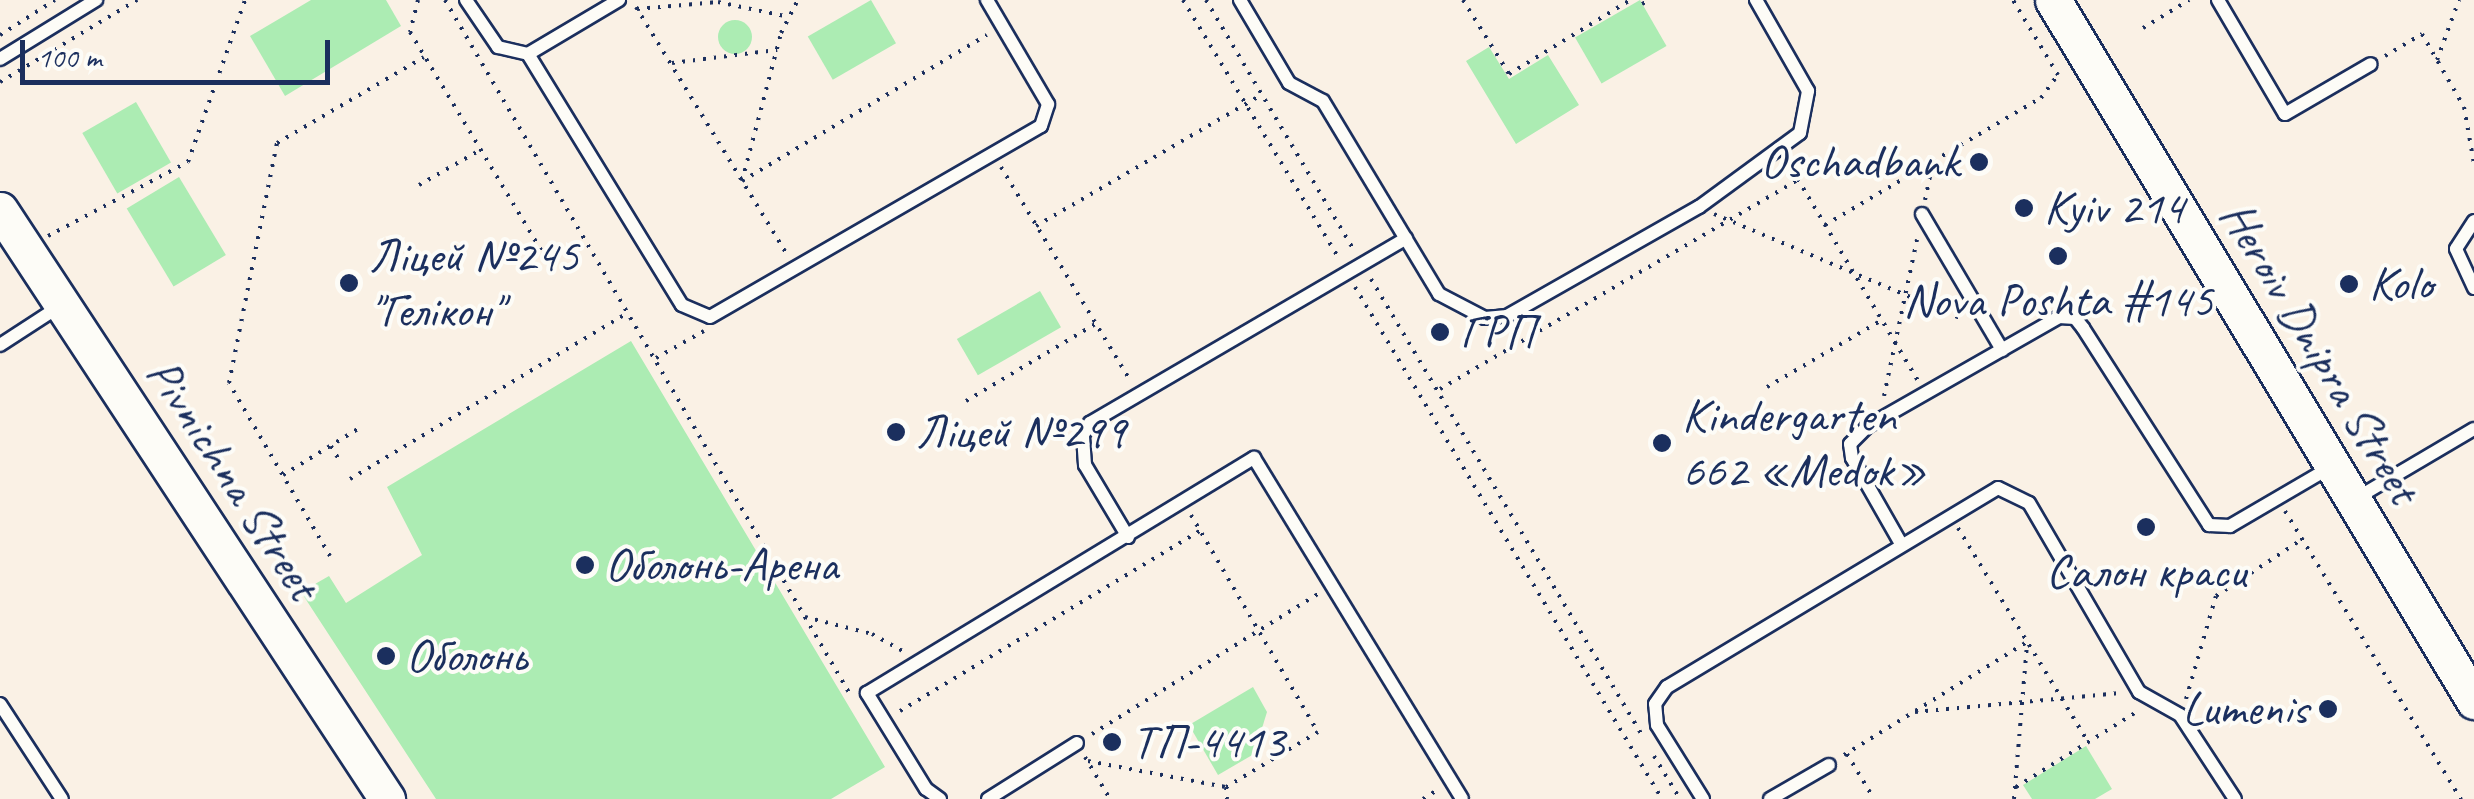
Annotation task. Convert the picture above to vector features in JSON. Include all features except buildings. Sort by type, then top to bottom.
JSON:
[{"type":"main road","name":"Heroiv Dnipra Street","points":[[2054,0],[2474,701]]},
{"type":"main road","name":"Pivnichna Street","points":[[0,210],[387,799]]},
{"type":"lane","points":[[0,59],[96,0]]},
{"type":"lane","points":[[466,0],[498,47],[528,54],[619,0]]},
{"type":"lane","points":[[528,54],[690,312],[710,317],[1041,126],[1050,112],[988,0]]},
{"type":"lane","points":[[1240,0],[1289,84],[1323,101],[1439,294],[1485,318],[1506,316],[1699,207],[1782,152],[1800,133],[1808,91],[1756,0]]},
{"type":"lane","points":[[2218,0],[2285,114],[2371,64]]},
{"type":"lane","points":[[1922,214],[2002,350]]},
{"type":"lane","points":[[2474,221],[2456,250],[2474,288]]},
{"type":"lane","points":[[1128,537],[1081,452],[1090,423],[1406,238]]},
{"type":"lane","points":[[0,345],[62,304]]},
{"type":"lane","points":[[1900,542],[1852,458],[1850,444],[1878,420],[2059,317],[2075,318],[2209,524],[2230,526],[2333,466]]},
{"type":"lane","points":[[2353,500],[2474,429]]},
{"type":"lane","points":[[940,799],[926,789],[867,693],[1254,458],[1462,799]]},
{"type":"lane","points":[[1702,799],[1657,725],[1660,694],[1900,542],[1998,488],[2020,494],[2140,692],[2180,715],[2236,799]]},
{"type":"lane","points":[[0,704],[62,799]]},
{"type":"lane","points":[[988,799],[1077,744]]},
{"type":"lane","points":[[1770,799],[1830,764]]},
{"type":"path","points":[[0,35],[55,0]]},
{"type":"path","points":[[0,82],[136,0]]},
{"type":"path","points":[[48,236],[188,162],[245,0]]},
{"type":"path","points":[[418,0],[410,32],[553,270]]},
{"type":"path","points":[[445,0],[852,697]]},
{"type":"path","points":[[632,0],[795,267]]},
{"type":"path","points":[[742,181],[776,50],[798,0]]},
{"type":"path","points":[[1183,0],[1662,799]]},
{"type":"path","points":[[1206,0],[1680,799]]},
{"type":"path","points":[[1464,0],[1509,74],[1630,0]]},
{"type":"path","points":[[1825,225],[2041,98],[2058,75],[2012,0]]},
{"type":"path","points":[[2143,28],[2188,0]]},
{"type":"path","points":[[2437,60],[2459,0]]},
{"type":"path","points":[[637,8],[718,2],[789,17]]},
{"type":"path","points":[[742,181],[1003,26]]},
{"type":"path","points":[[2371,64],[2422,34],[2464,108],[2474,164]]},
{"type":"path","points":[[670,63],[776,50]]},
{"type":"path","points":[[330,556],[230,383],[277,143],[424,57]]},
{"type":"path","points":[[1036,226],[1262,95]]},
{"type":"path","points":[[419,185],[480,150]]},
{"type":"path","points":[[1782,152],[1926,394]]},
{"type":"path","points":[[993,155],[1138,394]]},
{"type":"path","points":[[1878,420],[1933,161]]},
{"type":"path","points":[[1438,390],[1726,218],[1798,180]]},
{"type":"path","points":[[1699,207],[1990,331]]},
{"type":"path","points":[[350,479],[629,312]]},
{"type":"path","points":[[1767,388],[1882,320]]},
{"type":"path","points":[[966,401],[1095,324]]},
{"type":"path","points":[[283,475],[361,428]]},
{"type":"path","points":[[331,446],[338,458]]},
{"type":"path","points":[[2278,498],[2460,799]]},
{"type":"path","points":[[1087,760],[1226,788],[1318,732],[1184,503]]},
{"type":"path","points":[[1949,513],[2088,742]]},
{"type":"path","points":[[884,721],[1200,532]]},
{"type":"path","points":[[2180,715],[2211,629],[2216,596],[2301,540]]},
{"type":"path","points":[[1110,799],[1077,744],[1330,586]]},
{"type":"path","points":[[805,616],[872,634],[920,661]]},
{"type":"path","points":[[2014,799],[2027,642]]},
{"type":"path","points":[[1830,764],[2027,642]]},
{"type":"path","points":[[1913,712],[2140,692]]},
{"type":"path","points":[[2016,786],[2154,700]]},
{"type":"path","points":[[1847,754],[1874,799]]},
{"type":"path","points":[[1226,788],[1227,799]]},
{"type":"green space","points":[[311,0],[386,0],[401,26],[285,96],[250,36]]},
{"type":"green space","points":[[871,0],[896,43],[833,80],[808,36]]},
{"type":"green space","points":[[1640,0],[1666,46],[1602,83],[1575,38]]},
{"type":"green space","points":[[735,20],[747,25],[752,37],[747,49],[735,54],[723,49],[718,37],[723,25]]},
{"type":"green space","points":[[1489,47],[1509,79],[1548,55],[1579,105],[1516,144],[1466,61]]},
{"type":"green space","points":[[136,102],[171,163],[117,194],[82,133]]},
{"type":"green space","points":[[179,177],[226,255],[174,286],[127,208]]},
{"type":"green space","points":[[1040,291],[1061,327],[978,375],[957,339]]},
{"type":"green space","name":"Оболонь-Арена","points":[[631,341],[885,767],[831,799],[436,799],[301,592],[329,576],[346,603],[422,555],[387,487]]},
{"type":"green space","points":[[1253,687],[1267,712],[1254,754],[1218,775],[1189,725]]},
{"type":"green space","points":[[2086,746],[2112,789],[2095,799],[2032,799],[2023,785]]},
{"type":"place","name":"Oschadbank","points":[[1979,162]]},
{"type":"place","name":"Kyiv 214","points":[[2024,208]]},
{"type":"place","name":"Nova Poshta #145","points":[[2058,256]]},
{"type":"place","name":"Ліцей №245 \"Гелікон\"","points":[[349,283]]},
{"type":"place","name":"Kolo","points":[[2349,284]]},
{"type":"place","name":"ГРП","points":[[1440,332]]},
{"type":"place","name":"Ліцей №299","points":[[896,432]]},
{"type":"place","name":"Kindergarten 662 «Medok»","points":[[1662,443]]},
{"type":"place","name":"Салон краси","points":[[2146,527]]},
{"type":"place","name":"Оболонь-Арена","points":[[585,565]]},
{"type":"place","name":"Оболонь","points":[[386,656]]},
{"type":"place","name":"Lumenis","points":[[2328,709]]},
{"type":"place","name":"ТП-4413","points":[[1112,742]]}]
